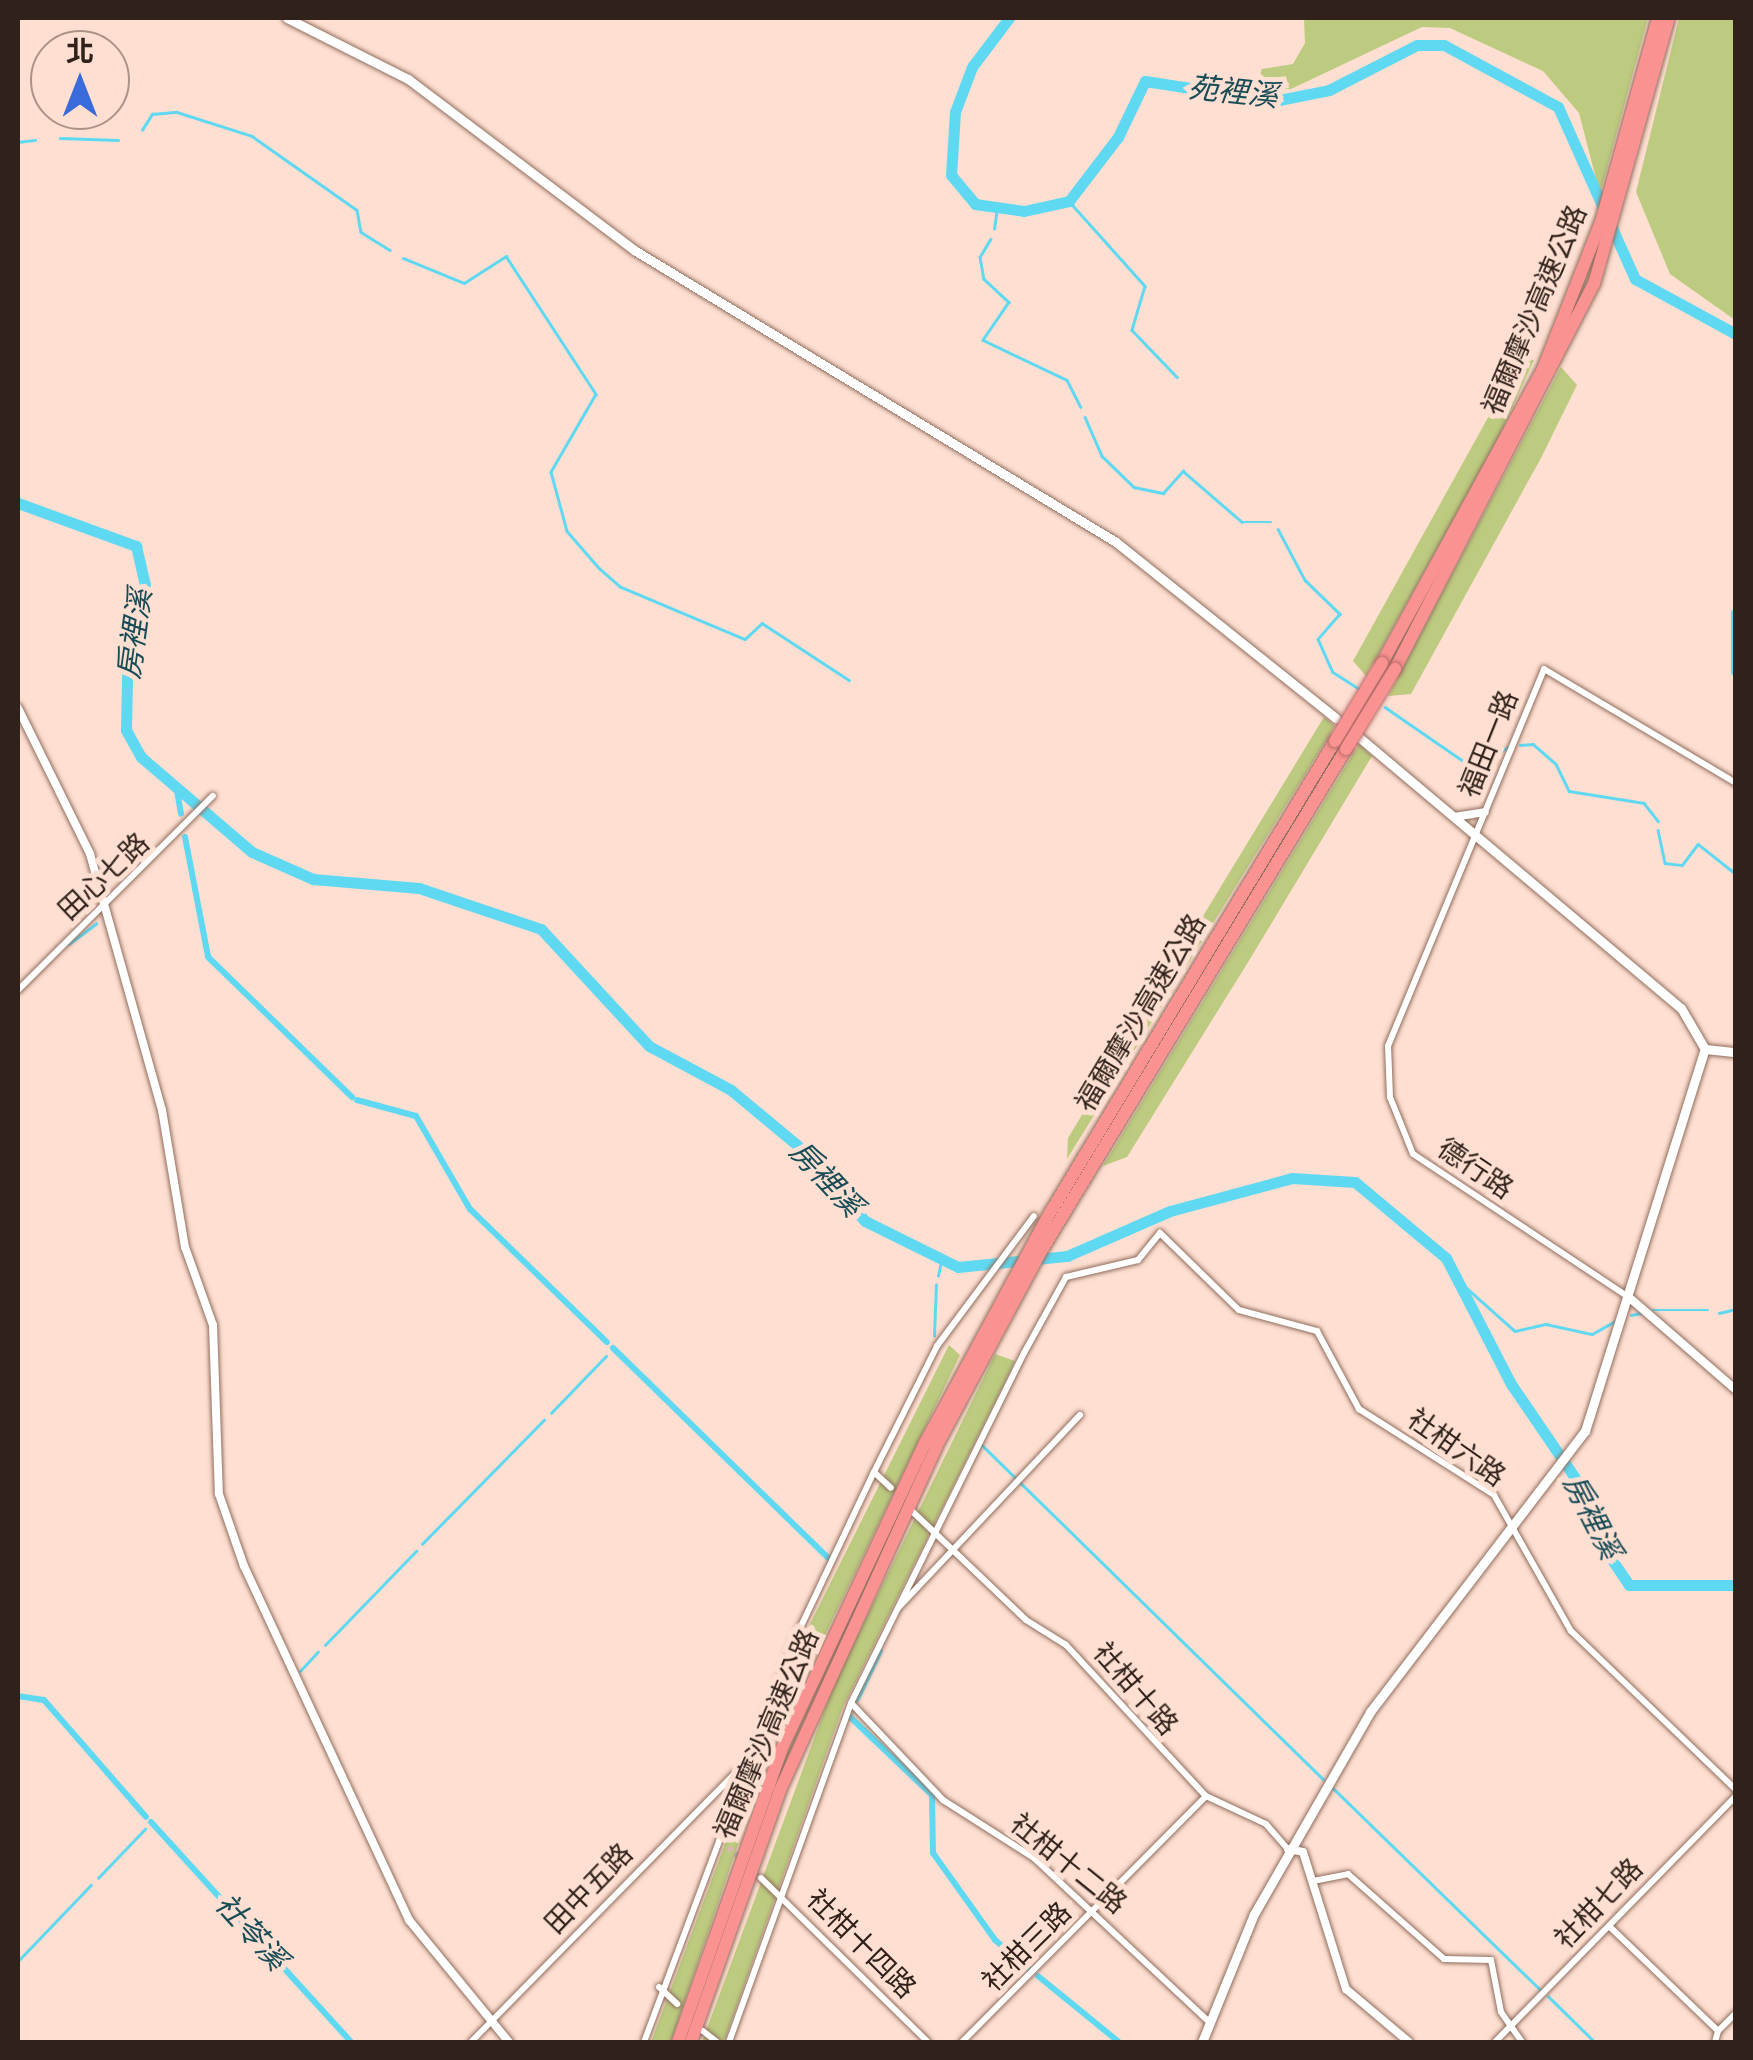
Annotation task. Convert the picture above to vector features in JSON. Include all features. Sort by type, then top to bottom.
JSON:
[{"type":"highway","name":"福爾摩沙高速公路","points":[[1633,135],[1658,18]]},
{"type":"highway","name":"福爾摩沙高速公路","points":[[678,2042],[783,1746],[984,1346],[1096,1147],[1388,666],[1548,371],[1633,135],[1669,18]]},
{"type":"highway","name":"福爾摩沙高速公路","points":[[692,2042],[828,1674],[984,1346]]},
{"type":"main road","points":[[287,18],[408,79],[634,250],[1116,542],[1336,718]]},
{"type":"main road","points":[[1202,2042],[1288,1850],[1414,1648],[1572,1448],[1600,1396],[1705,1049],[1680,1008],[1360,738]]},
{"type":"main road","points":[[1705,1049],[1736,1056]]},
{"type":"street","name":"福田一路","points":[[1475,836],[1544,669],[1736,783]]},
{"type":"street","points":[[18,708],[90,854],[100,916],[146,1050],[185,1247],[213,1324],[225,1512],[290,1676],[372,1828],[400,1902],[508,2042]]},
{"type":"street","name":"田心七路","points":[[18,990],[100,916],[178,838],[212,797]]},
{"type":"street","points":[[1454,817],[1485,812]]},
{"type":"street","name":"德行路","points":[[1475,836],[1390,1038],[1396,1121],[1440,1179],[1631,1299],[1736,1390]]},
{"type":"street","points":[[644,2042],[659,1986],[740,1767],[874,1472],[927,1362],[1034,1216]]},
{"type":"street","name":"社柑六路","points":[[935,1524],[1066,1278],[1138,1260],[1160,1232],[1239,1310],[1316,1331],[1359,1409],[1494,1495],[1571,1632],[1736,1793]]},
{"type":"street","points":[[729,2042],[778,1894],[882,1631],[952,1548],[1080,1415]]},
{"type":"street","points":[[874,1472],[891,1488]]},
{"type":"street","points":[[892,1616],[935,1524],[913,1512]]},
{"type":"street","name":"社柑十路","points":[[935,1524],[952,1548],[1026,1620],[1066,1645],[1206,1796],[1266,1824],[1288,1850]]},
{"type":"street","name":"社柑十二路","points":[[851,1703],[943,1800],[1034,1858],[1208,2022]]},
{"type":"street","name":"田中五路","points":[[471,2042],[740,1767]]},
{"type":"street","name":"社柑七路","points":[[1495,2042],[1736,1793]]},
{"type":"street","name":"社柑三路","points":[[962,2042],[1206,1796]]},
{"type":"street","points":[[1288,1850],[1303,1852],[1346,1989],[1409,2042]]},
{"type":"street","points":[[1313,1881],[1348,1874],[1444,1959],[1491,1960],[1512,2026],[1522,2042]]},
{"type":"street","name":"社柑十四路","points":[[761,1878],[928,2042]]},
{"type":"street","points":[[1609,1926],[1718,2031]]},
{"type":"street","points":[[659,1986],[677,2004]]},
{"type":"street","points":[[1715,2042],[1718,2031],[1736,2014]]},
{"type":"street","points":[[703,2031],[717,2042]]},
{"type":"green space","points":[[1304,18],[1648,18],[1600,194],[1579,113],[1543,71],[1450,28],[1422,27],[1291,89],[1256,87],[1262,69],[1293,64],[1305,43]]},
{"type":"green space","points":[[1679,18],[1735,18],[1735,320],[1670,274],[1636,192]]},
{"type":"green space","points":[[1521,358],[1534,360],[1496,443],[1366,676],[1353,661]]},
{"type":"green space","points":[[1561,367],[1577,385],[1541,458],[1411,694],[1388,696]]},
{"type":"green space","points":[[1324,717],[1335,726],[1067,1159],[1068,1138]]},
{"type":"green space","points":[[1359,744],[1372,756],[1250,959],[1127,1157],[1103,1166]]},
{"type":"green space","points":[[949,1345],[960,1355],[771,1747],[671,2042],[651,2042],[799,1646]]},
{"type":"green space","points":[[995,1354],[1015,1361],[843,1707],[724,2042],[702,2042],[835,1682]]},
{"type":"waterway","name":"苑裡溪","points":[[1009,18],[972,67],[955,112],[951,175],[975,204],[1024,211],[1069,201],[1118,137],[1145,81],[1274,101],[1329,90],[1417,45],[1444,45],[1558,107],[1635,279],[1736,334]]},
{"type":"waterway","points":[[142,130],[152,114],[177,112],[252,136],[357,210],[361,232],[390,250]]},
{"type":"waterway","points":[[60,138],[118,140]]},
{"type":"waterway","points":[[18,142],[35,140]]},
{"type":"waterway","points":[[1069,201],[1145,286],[1132,330],[1177,377]]},
{"type":"waterway","points":[[994,229],[997,207]]},
{"type":"waterway","points":[[991,239],[980,257],[984,279],[1009,302],[983,340],[1067,380],[1081,407]]},
{"type":"waterway","points":[[403,258],[464,283],[506,256],[596,394],[551,472],[567,531],[599,568],[621,587],[745,639],[762,623],[849,680]]},
{"type":"waterway","points":[[1085,417],[1102,456],[1134,487],[1163,493],[1183,471],[1242,522],[1271,522]]},
{"type":"waterway","name":"房裡溪","points":[[18,503],[136,546],[145,585],[128,634],[126,730],[141,757],[252,852],[313,879],[419,888],[541,929],[649,1046],[731,1090],[797,1145],[865,1221],[958,1267],[1067,1256],[1170,1211],[1292,1178],[1355,1182],[1446,1258],[1511,1384],[1593,1504],[1606,1551],[1629,1585],[1736,1585]]},
{"type":"waterway","points":[[1278,529],[1305,580],[1340,614],[1318,639],[1333,672],[1359,689]]},
{"type":"waterway","name":"苑裡溪","points":[[1736,613],[1736,671]]},
{"type":"waterway","points":[[1385,707],[1475,769],[1508,747]]},
{"type":"waterway","points":[[1520,745],[1533,744],[1556,764],[1569,791],[1644,803],[1658,821]]},
{"type":"waterway","points":[[177,791],[181,814]]},
{"type":"waterway","points":[[1658,830],[1665,863],[1682,865],[1698,844],[1736,874]]},
{"type":"waterway","points":[[185,837],[208,957],[352,1097]]},
{"type":"waterway","points":[[69,944],[96,924]]},
{"type":"waterway","points":[[357,1100],[416,1116],[470,1209],[607,1342]]},
{"type":"waterway","points":[[938,1276],[941,1262]]},
{"type":"waterway","points":[[1461,1283],[1515,1331],[1546,1324],[1592,1334],[1615,1321]]},
{"type":"waterway","points":[[934,1336],[936,1285]]},
{"type":"waterway","points":[[1719,1313],[1736,1309]]},
{"type":"waterway","points":[[1653,1310],[1708,1310]]},
{"type":"waterway","points":[[1631,1315],[1641,1313]]},
{"type":"waterway","points":[[613,1348],[828,1558]]},
{"type":"waterway","points":[[551,1413],[606,1356]]},
{"type":"waterway","points":[[422,1544],[544,1420]]},
{"type":"waterway","points":[[981,1444],[1323,1779]]},
{"type":"waterway","points":[[325,1645],[416,1551]]},
{"type":"waterway","points":[[857,1699],[880,1651]]},
{"type":"waterway","points":[[300,1671],[318,1652]]},
{"type":"waterway","name":"社苓溪","points":[[18,1696],[44,1700],[146,1817]]},
{"type":"waterway","points":[[849,1716],[932,1795],[933,1853],[995,1940],[1030,1970]]},
{"type":"waterway","points":[[1333,1788],[1540,1989]]},
{"type":"waterway","name":"社苓溪","points":[[151,1822],[351,2042]]},
{"type":"waterway","points":[[98,1878],[145,1829]]},
{"type":"waterway","points":[[18,1961],[91,1885]]},
{"type":"waterway","points":[[1038,1976],[1119,2042]]},
{"type":"waterway","points":[[1548,1996],[1595,2042]]},
{"type":"tunnel","points":[[728,1847],[741,1860]]}]
